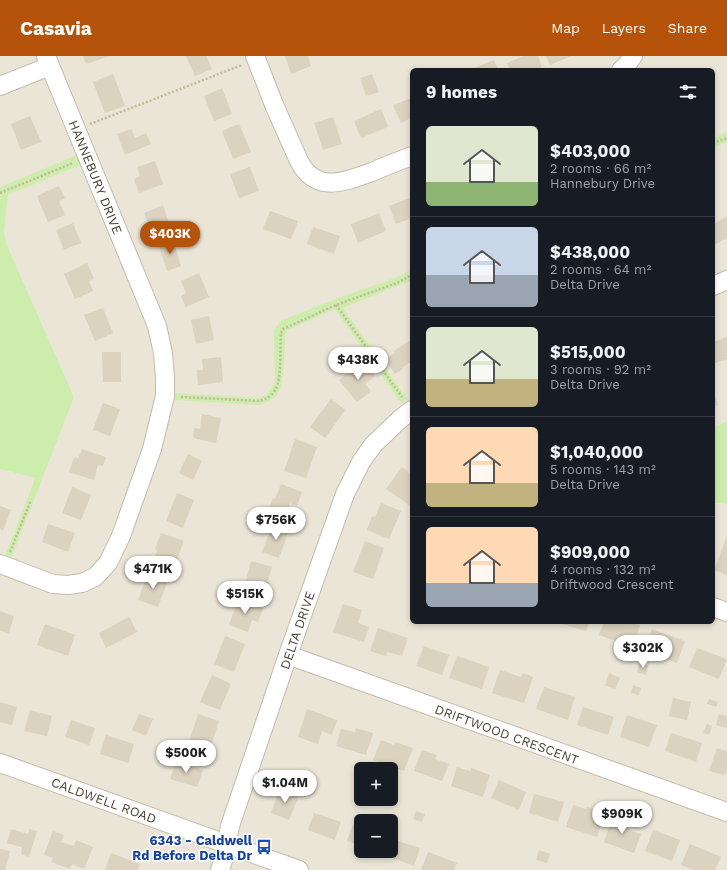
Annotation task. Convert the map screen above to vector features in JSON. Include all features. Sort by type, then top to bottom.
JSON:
[{"type":"street","points":[[624,68],[633,56]]},
{"type":"street","points":[[255,57],[302,168],[314,178],[331,183],[346,181],[410,157]]},
{"type":"street","name":"HANNEBURY DRIVE","points":[[0,86],[48,61],[156,326],[163,353],[165,378],[165,396],[152,448],[121,536],[108,563],[95,577],[82,583],[68,585],[53,584],[2,565]]},
{"type":"street","points":[[715,285],[727,280]]},
{"type":"street","name":"DELTA DRIVE","points":[[220,870],[230,826],[335,521],[352,479],[361,462],[373,445],[410,412]]},
{"type":"street","points":[[715,608],[727,612]]},
{"type":"street","name":"DRIFTWOOD CRESCENT","points":[[288,655],[727,812]]},
{"type":"street","name":"CALDWELL ROAD","points":[[0,762],[299,870]]},
{"type":"path","points":[[76,130],[255,57]]},
{"type":"path","points":[[715,142],[727,138]]},
{"type":"path","points":[[0,193],[88,157]]},
{"type":"path","points":[[165,396],[260,401],[265,399],[276,390],[279,380],[281,333],[283,328],[336,305],[397,284],[410,277]]},
{"type":"path","points":[[336,305],[410,407]]},
{"type":"path","points":[[2,565],[31,500]]},
{"type":"shaded area","points":[[0,56],[727,56],[727,421],[715,427],[715,68],[410,68],[410,624],[715,624],[715,503],[727,504],[727,870],[0,870],[0,469],[35,478],[5,556],[74,397],[7,245],[4,233],[8,195],[81,165],[77,156],[0,187]]},
{"type":"green space","points":[[727,132],[727,142],[715,147],[715,137]]},
{"type":"green space","points":[[77,155],[81,165],[8,195],[4,233],[7,245],[74,397],[11,559],[5,556],[35,478],[0,469],[0,199],[2,198],[0,198],[0,187]]},
{"type":"green space","points":[[410,271],[410,281],[343,308],[407,399],[401,403],[335,309],[288,330],[285,334],[281,386],[277,394],[268,402],[259,405],[172,400],[173,393],[258,398],[266,395],[275,383],[274,329],[282,320],[395,278]]},
{"type":"green space","points":[[727,421],[727,504],[715,503],[715,427]]},
{"type":"building","points":[[83,56],[110,56],[86,64]]},
{"type":"building","points":[[186,56],[206,56],[212,69],[195,76]]},
{"type":"building","points":[[285,56],[308,56],[311,66],[291,74]]},
{"type":"building","points":[[524,56],[538,56],[542,67],[509,68],[507,63]]},
{"type":"building","points":[[546,56],[571,56],[550,65]]},
{"type":"building","points":[[494,60],[497,68],[474,68]]},
{"type":"building","points":[[113,74],[125,106],[105,113],[93,82]]},
{"type":"building","points":[[372,74],[379,92],[366,96],[360,78]]},
{"type":"building","points":[[222,88],[232,114],[214,121],[204,96]]},
{"type":"building","points":[[410,99],[410,119],[401,123],[393,105]]},
{"type":"building","points":[[381,109],[388,127],[361,138],[354,121]]},
{"type":"building","points":[[30,116],[41,142],[21,150],[11,124]]},
{"type":"building","points":[[333,117],[342,144],[323,150],[314,123]]},
{"type":"building","points":[[239,124],[251,152],[233,159],[222,131]]},
{"type":"building","points":[[132,129],[135,138],[146,133],[151,144],[125,155],[117,134]]},
{"type":"building","points":[[155,161],[163,184],[139,193],[134,179],[140,176],[137,167]]},
{"type":"building","points":[[250,167],[259,191],[239,198],[230,174]]},
{"type":"building","points":[[59,186],[65,198],[59,201],[65,215],[48,222],[37,196]]},
{"type":"building","points":[[410,198],[410,219],[396,224],[389,206]]},
{"type":"building","points":[[163,205],[170,226],[152,233],[144,213]]},
{"type":"building","points":[[270,211],[298,221],[291,239],[263,229]]},
{"type":"building","points":[[379,213],[386,231],[358,243],[351,224]]},
{"type":"building","points":[[727,217],[727,238],[715,244],[715,223]]},
{"type":"building","points":[[73,223],[81,243],[64,250],[56,230]]},
{"type":"building","points":[[313,227],[340,236],[334,254],[307,244]]},
{"type":"building","points":[[173,239],[181,266],[167,271],[158,243]]},
{"type":"building","points":[[87,263],[94,279],[89,281],[93,291],[75,299],[64,274]]},
{"type":"building","points":[[199,273],[209,297],[186,307],[181,296],[186,293],[181,281]]},
{"type":"building","points":[[103,308],[113,333],[95,341],[84,315]]},
{"type":"building","points":[[209,316],[214,340],[196,344],[191,320]]},
{"type":"building","points":[[727,337],[727,359],[715,363],[715,341]]},
{"type":"building","points":[[410,340],[410,362],[395,374],[385,359],[395,353],[394,351]]},
{"type":"building","points":[[102,352],[121,352],[121,382],[103,382]]},
{"type":"building","points":[[221,357],[223,382],[198,385],[197,370],[203,370],[202,359]]},
{"type":"building","points":[[362,361],[375,376],[365,384],[371,391],[357,402],[339,380]]},
{"type":"building","points":[[715,397],[718,405],[715,406]]},
{"type":"building","points":[[331,399],[345,410],[325,438],[310,427]]},
{"type":"building","points":[[103,403],[120,409],[110,436],[93,430]]},
{"type":"building","points":[[202,414],[221,418],[216,443],[193,438],[194,428],[200,429]]},
{"type":"building","points":[[295,439],[317,447],[306,478],[284,471]]},
{"type":"building","points":[[82,449],[106,457],[103,466],[98,465],[94,480],[69,472],[74,457],[78,459]]},
{"type":"building","points":[[188,454],[202,461],[193,480],[179,473]]},
{"type":"building","points":[[402,467],[410,473],[410,505],[386,489]]},
{"type":"building","points":[[281,484],[302,492],[297,506],[290,503],[285,516],[269,509]]},
{"type":"building","points":[[72,487],[91,495],[81,520],[62,513]]},
{"type":"building","points":[[177,493],[194,500],[183,528],[166,521]]},
{"type":"building","points":[[381,503],[401,511],[389,539],[367,530],[372,516],[375,517]]},
{"type":"building","points":[[0,506],[11,510],[3,531],[0,529]]},
{"type":"building","points":[[48,524],[75,533],[68,552],[42,542]]},
{"type":"building","points":[[272,525],[289,530],[279,558],[262,552]]},
{"type":"building","points":[[161,533],[184,541],[174,567],[154,560],[157,550],[155,549]]},
{"type":"building","points":[[727,536],[727,575],[715,570]]},
{"type":"building","points":[[365,541],[384,548],[373,579],[353,572]]},
{"type":"building","points":[[251,561],[272,567],[266,595],[244,588]]},
{"type":"building","points":[[148,573],[168,580],[158,607],[138,600]]},
{"type":"building","points":[[238,599],[263,608],[258,622],[252,620],[248,632],[229,625]]},
{"type":"building","points":[[343,604],[362,610],[358,623],[369,627],[364,642],[333,632]]},
{"type":"building","points":[[0,611],[14,616],[9,633],[0,631]]},
{"type":"building","points":[[129,617],[137,632],[106,648],[99,633]]},
{"type":"building","points":[[45,624],[75,635],[68,656],[37,645]]},
{"type":"building","points":[[562,624],[588,624],[586,631]]},
{"type":"building","points":[[603,624],[640,625],[633,647],[599,635]]},
{"type":"building","points":[[378,628],[408,638],[402,656],[387,652],[386,656],[370,651]]},
{"type":"building","points":[[652,629],[685,641],[677,663],[644,651]]},
{"type":"building","points":[[225,636],[245,644],[234,672],[214,664]]},
{"type":"building","points":[[424,646],[449,655],[442,675],[416,666]]},
{"type":"building","points":[[697,648],[727,659],[719,679],[689,667]]},
{"type":"building","points":[[457,656],[489,667],[482,689],[449,678]]},
{"type":"building","points":[[639,664],[648,666],[646,675],[637,672]]},
{"type":"building","points":[[500,670],[521,677],[523,673],[533,677],[524,703],[492,693]]},
{"type":"building","points":[[609,673],[620,678],[615,689],[605,685]]},
{"type":"building","points":[[212,675],[231,684],[220,710],[200,702]]},
{"type":"building","points":[[633,685],[641,688],[639,695],[631,693]]},
{"type":"building","points":[[544,687],[575,697],[568,720],[536,709]]},
{"type":"building","points":[[673,698],[691,702],[687,720],[669,716]]},
{"type":"building","points":[[709,699],[718,702],[716,707],[707,704]]},
{"type":"building","points":[[0,702],[17,707],[12,725],[0,722]]},
{"type":"building","points":[[583,707],[614,717],[608,735],[577,725]]},
{"type":"building","points":[[307,709],[337,720],[332,735],[322,731],[318,744],[298,737]]},
{"type":"building","points":[[30,710],[52,716],[47,736],[24,731]]},
{"type":"building","points":[[139,714],[153,719],[146,736],[132,730]]},
{"type":"building","points":[[198,714],[219,721],[210,749],[189,742]]},
{"type":"building","points":[[719,714],[727,716],[727,728],[716,725]]},
{"type":"building","points":[[627,715],[657,725],[649,747],[620,737]]},
{"type":"building","points":[[71,720],[95,728],[89,745],[65,737]]},
{"type":"building","points":[[707,724],[712,726],[709,735],[703,733]]},
{"type":"building","points":[[356,728],[373,733],[366,755],[336,746],[341,729],[355,732]]},
{"type":"building","points":[[671,733],[702,743],[696,762],[665,751]]},
{"type":"building","points":[[106,735],[134,744],[128,763],[100,754]]},
{"type":"building","points":[[381,740],[394,745],[395,742],[413,748],[404,771],[398,769],[398,762],[379,762],[373,760]]},
{"type":"building","points":[[166,746],[176,750],[172,760],[162,756]]},
{"type":"building","points":[[717,748],[727,751],[727,773],[724,775],[709,771]]},
{"type":"building","points":[[422,750],[437,755],[435,759],[449,764],[442,781],[414,771]]},
{"type":"building","points":[[176,761],[203,770],[197,787],[170,779]]},
{"type":"building","points":[[457,767],[470,771],[471,768],[490,775],[483,797],[451,786]]},
{"type":"building","points":[[499,780],[526,792],[519,810],[491,798]]},
{"type":"building","points":[[280,788],[299,795],[289,820],[271,813]]},
{"type":"building","points":[[534,794],[564,802],[558,822],[529,813]]},
{"type":"building","points":[[573,805],[605,812],[597,837],[566,827]]},
{"type":"building","points":[[416,811],[425,814],[422,822],[413,819]]},
{"type":"building","points":[[314,813],[341,822],[335,840],[308,830]]},
{"type":"building","points":[[613,815],[631,821],[629,830],[641,834],[634,853],[604,842]]},
{"type":"building","points":[[353,824],[354,824],[354,844],[347,841]]},
{"type":"building","points":[[11,829],[28,834],[29,829],[37,831],[29,857],[21,854],[22,847],[7,843]]},
{"type":"building","points":[[653,830],[680,840],[672,861],[645,851]]},
{"type":"building","points":[[53,831],[64,835],[61,842],[74,846],[76,840],[93,847],[84,869],[72,864],[70,869],[51,862],[53,858],[44,855]]},
{"type":"building","points":[[398,841],[420,848],[414,866],[392,858],[398,858]]},
{"type":"building","points":[[690,844],[721,857],[715,870],[694,870],[681,865]]},
{"type":"building","points":[[0,849],[10,851],[5,870],[0,870]]},
{"type":"building","points":[[539,850],[550,854],[547,863],[536,860]]},
{"type":"building","points":[[428,852],[457,863],[454,870],[421,870]]},
{"type":"building","points":[[111,853],[140,864],[138,870],[105,870]]},
{"type":"place","name":"6343 - Caldwell Rd Before Delta Dr","points":[[264,847]]}]
